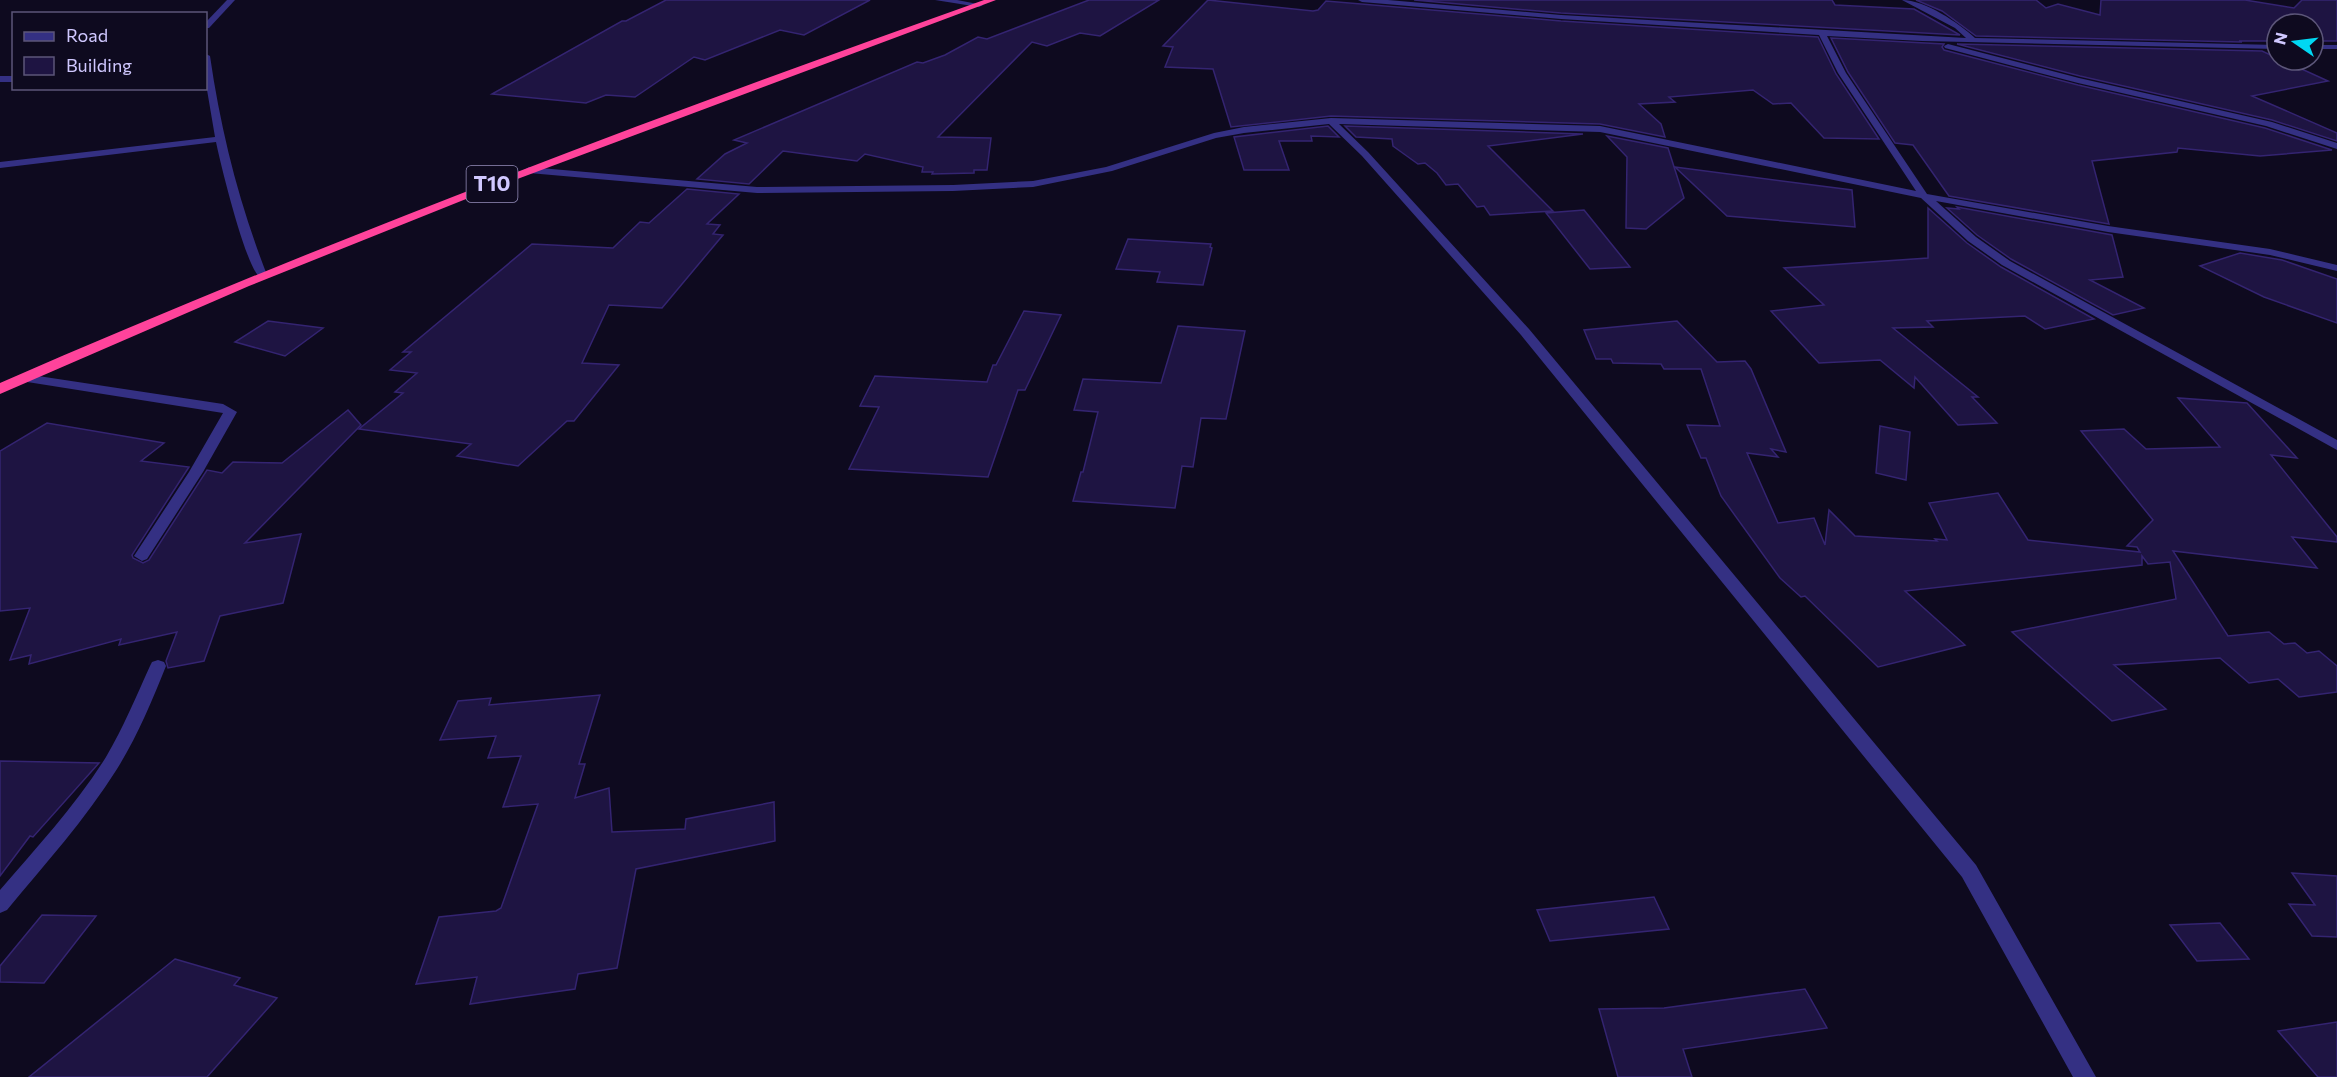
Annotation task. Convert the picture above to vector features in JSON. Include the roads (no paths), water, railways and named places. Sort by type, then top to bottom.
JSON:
[{"type":"highway","name":"T10","points":[[0,389],[261,274],[530,170],[992,0]]},
{"type":"street","points":[[207,25],[231,0]]},
{"type":"street","points":[[939,0],[979,4]]},
{"type":"street","points":[[1362,0],[1562,17],[1923,39],[2265,47]]},
{"type":"street","points":[[1906,0],[1958,26],[1973,40]]},
{"type":"street","points":[[1822,33],[1842,73],[1924,196],[1972,239],[2006,263],[2337,446]]},
{"type":"street","points":[[1923,39],[2078,80],[2260,122],[2337,146]]},
{"type":"street","points":[[207,81],[245,236],[261,274]]},
{"type":"street","points":[[530,170],[757,190],[889,190],[1033,184],[1109,169],[1214,136],[1331,121],[1606,130],[1924,196],[2108,229],[2259,250],[2337,268]]},
{"type":"street","points":[[1331,121],[1365,154],[1525,332],[1969,871],[2085,1077]]},
{"type":"street","points":[[0,165],[221,139]]},
{"type":"street","points":[[2315,262],[2337,257]]},
{"type":"street","points":[[25,378],[223,408],[230,412],[196,472],[142,556]]},
{"type":"street","points":[[0,904],[82,804],[111,764],[126,737],[158,666]]}]
